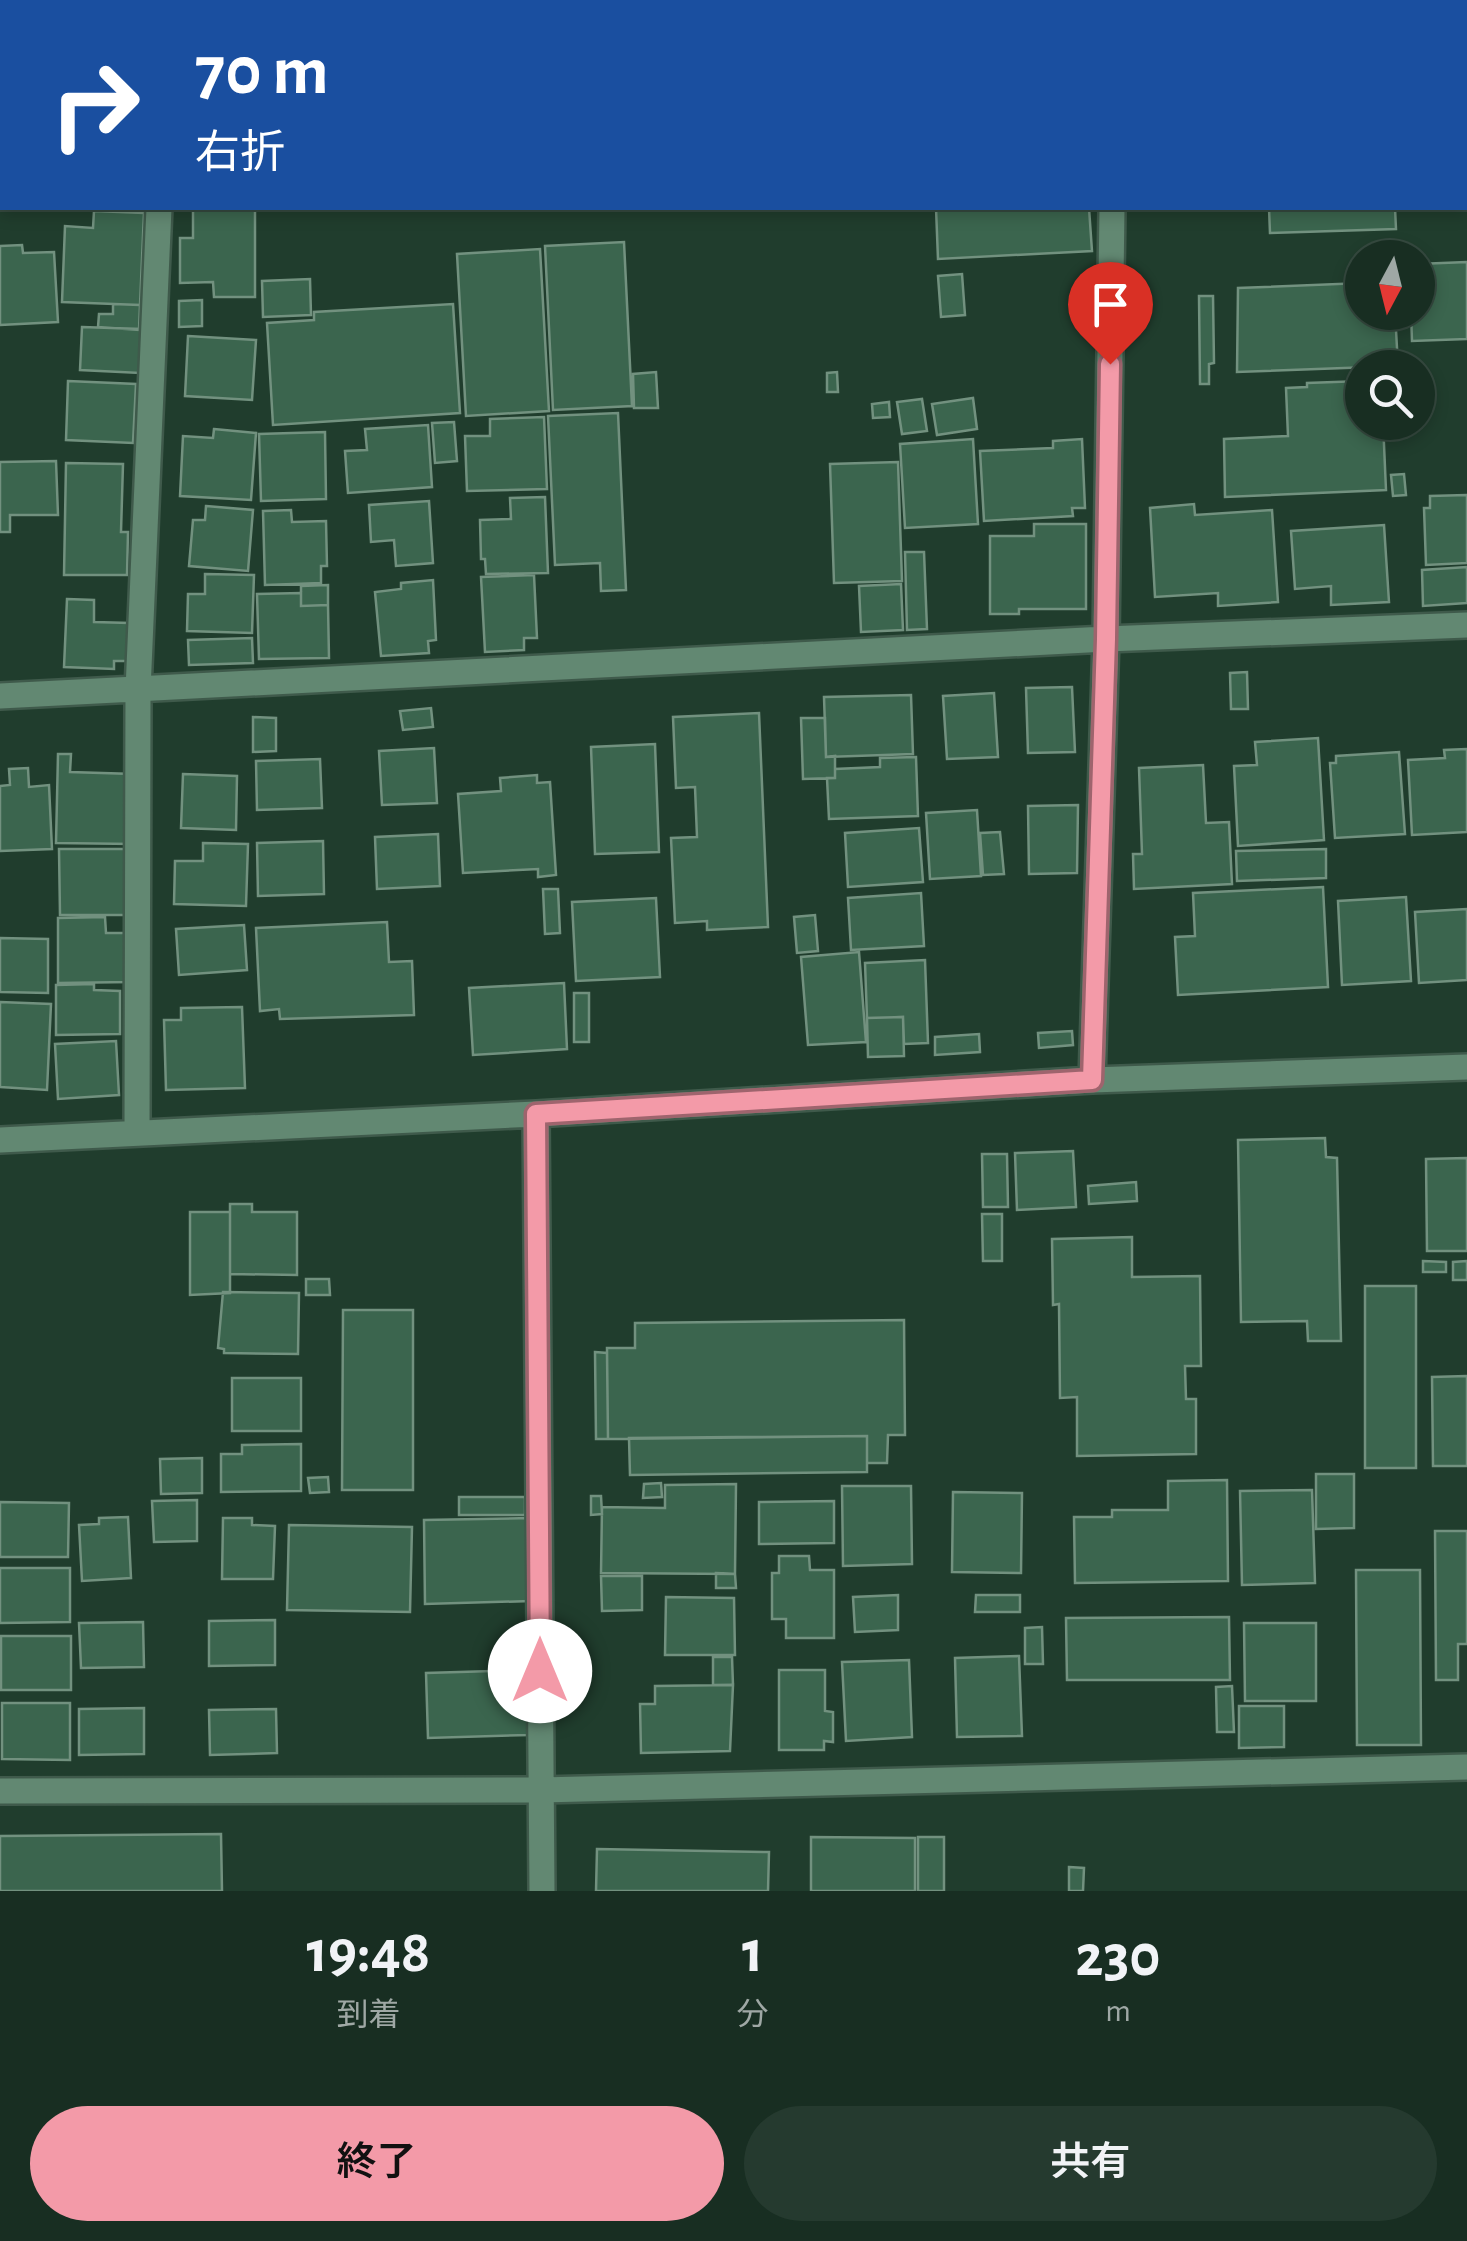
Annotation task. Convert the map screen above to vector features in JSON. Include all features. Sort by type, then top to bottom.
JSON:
[{"type":"street","points":[[138,1133],[138,690],[160,210]]},
{"type":"street","points":[[1092,1080],[1106,639],[1112,210]]},
{"type":"street","points":[[0,696],[1106,639],[1467,625]]},
{"type":"street","points":[[0,1140],[536,1114],[1092,1080],[1467,1066]]},
{"type":"street","points":[[536,1114],[542,1891]]},
{"type":"street","points":[[0,1791],[541,1790],[1467,1766]]},
{"type":"building","points":[[193,210],[255,210],[255,297],[214,297],[213,282],[180,283],[180,238],[193,238]]},
{"type":"building","points":[[936,210],[1089,210],[1092,251],[938,259]]},
{"type":"building","points":[[1269,210],[1395,210],[1396,229],[1270,233]]},
{"type":"building","points":[[94,211],[144,213],[140,305],[62,302],[65,226],[93,228]]},
{"type":"building","points":[[624,242],[632,406],[553,410],[545,246]]},
{"type":"building","points":[[22,245],[23,253],[54,252],[58,322],[0,325],[0,246]]},
{"type":"building","points":[[540,249],[549,411],[466,416],[457,254]]},
{"type":"building","points":[[1467,262],[1467,339],[1412,341],[1412,330],[1435,330],[1435,263]]},
{"type":"building","points":[[962,274],[965,315],[941,317],[938,276]]},
{"type":"building","points":[[310,279],[311,315],[263,317],[262,281]]},
{"type":"building","points":[[1345,284],[1345,330],[1396,330],[1397,350],[1345,350],[1345,368],[1237,372],[1238,288]]},
{"type":"building","points":[[1199,296],[1213,296],[1214,363],[1209,364],[1209,384],[1200,384]]},
{"type":"building","points":[[202,300],[202,326],[179,327],[179,301]]},
{"type":"building","points":[[113,304],[140,305],[139,330],[98,327],[99,314],[113,314]]},
{"type":"building","points":[[453,304],[460,413],[273,425],[267,323],[314,320],[314,312]]},
{"type":"building","points":[[82,327],[141,329],[140,373],[80,370]]},
{"type":"building","points":[[188,336],[256,340],[252,400],[185,396]]},
{"type":"building","points":[[656,372],[658,408],[634,408],[633,374]]},
{"type":"building","points":[[837,372],[838,392],[827,392],[827,373]]},
{"type":"building","points":[[68,381],[136,384],[133,443],[66,440]]},
{"type":"building","points":[[1345,382],[1345,440],[1384,440],[1386,490],[1225,497],[1224,439],[1288,436],[1286,388],[1307,387],[1307,383]]},
{"type":"building","points":[[973,398],[977,429],[937,435],[932,404]]},
{"type":"building","points":[[922,399],[927,431],[902,434],[897,402]]},
{"type":"building","points":[[889,402],[890,417],[873,418],[872,404]]},
{"type":"building","points":[[618,413],[626,590],[601,591],[600,563],[555,565],[548,416]]},
{"type":"building","points":[[544,417],[547,489],[467,491],[465,436],[490,436],[490,419]]},
{"type":"building","points":[[454,422],[457,461],[435,463],[432,423]]},
{"type":"building","points":[[428,425],[432,487],[348,493],[345,451],[367,450],[365,429]]},
{"type":"building","points":[[214,429],[256,433],[251,500],[180,496],[183,436],[213,438]]},
{"type":"building","points":[[325,432],[326,499],[261,501],[259,434]]},
{"type":"building","points":[[973,439],[978,524],[905,528],[900,444]]},
{"type":"building","points":[[1082,439],[1085,508],[1072,508],[1073,516],[984,521],[980,451],[1053,448],[1053,441]]},
{"type":"building","points":[[56,461],[58,515],[10,515],[10,532],[0,532],[0,462]]},
{"type":"building","points":[[898,462],[902,581],[834,583],[830,464]]},
{"type":"building","points":[[66,463],[123,464],[121,532],[128,532],[127,575],[64,575]]},
{"type":"building","points":[[1404,474],[1406,495],[1393,496],[1391,475]]},
{"type":"building","points":[[1467,495],[1467,563],[1426,565],[1424,508],[1430,508],[1430,496]]},
{"type":"building","points":[[545,497],[548,573],[486,574],[485,559],[481,559],[480,520],[511,519],[510,498]]},
{"type":"building","points":[[429,501],[433,563],[396,566],[394,540],[371,542],[369,505]]},
{"type":"building","points":[[1194,504],[1195,515],[1272,510],[1278,602],[1218,606],[1218,593],[1155,597],[1150,508]]},
{"type":"building","points":[[206,506],[253,510],[248,571],[189,566],[193,520],[205,520]]},
{"type":"building","points":[[291,510],[292,522],[326,521],[327,566],[321,566],[321,583],[265,585],[263,511]]},
{"type":"building","points":[[1034,524],[1086,524],[1086,609],[1019,609],[1019,614],[990,614],[990,536],[1034,536]]},
{"type":"building","points":[[1384,525],[1389,602],[1331,605],[1331,586],[1295,589],[1291,531]]},
{"type":"building","points":[[905,552],[924,552],[927,629],[907,630]]},
{"type":"building","points":[[1467,567],[1467,603],[1423,606],[1422,570]]},
{"type":"building","points":[[205,574],[254,575],[252,633],[187,631],[188,594],[205,594]]},
{"type":"building","points":[[534,575],[537,638],[524,638],[524,650],[485,652],[481,577]]},
{"type":"building","points":[[433,580],[436,640],[428,641],[429,653],[381,656],[375,592],[401,589],[401,583]]},
{"type":"building","points":[[901,584],[903,630],[861,632],[859,586]]},
{"type":"building","points":[[328,585],[328,605],[301,606],[301,586]]},
{"type":"building","points":[[301,593],[301,606],[328,605],[329,658],[259,659],[257,594]]},
{"type":"building","points":[[67,599],[94,600],[94,622],[130,623],[128,661],[114,661],[114,669],[64,667]]},
{"type":"building","points":[[252,638],[253,663],[189,665],[188,640]]},
{"type":"building","points":[[1247,672],[1248,709],[1231,709],[1230,673]]},
{"type":"building","points":[[1072,687],[1075,752],[1028,753],[1026,688]]},
{"type":"building","points":[[994,693],[998,757],[947,759],[943,696]]},
{"type":"building","points":[[911,695],[913,754],[826,757],[824,697]]},
{"type":"building","points":[[431,708],[433,727],[403,730],[400,711]]},
{"type":"building","points":[[759,713],[768,927],[707,930],[707,921],[675,923],[671,838],[697,837],[695,787],[676,788],[673,717]]},
{"type":"building","points":[[253,717],[276,718],[276,751],[253,752]]},
{"type":"building","points":[[801,718],[825,718],[826,757],[835,756],[835,778],[803,779]]},
{"type":"building","points":[[1318,738],[1324,840],[1238,846],[1234,766],[1257,765],[1255,742]]},
{"type":"building","points":[[655,744],[659,852],[595,854],[591,747]]},
{"type":"building","points":[[434,748],[437,803],[382,805],[379,751]]},
{"type":"building","points":[[1467,749],[1467,832],[1412,835],[1408,760],[1445,758],[1444,750]]},
{"type":"building","points":[[1399,752],[1405,834],[1335,838],[1330,763],[1336,763],[1336,756]]},
{"type":"building","points":[[58,754],[71,754],[70,772],[134,774],[133,844],[56,843]]},
{"type":"building","points":[[916,757],[918,816],[829,819],[827,778],[835,778],[835,769],[880,767],[880,758]]},
{"type":"building","points":[[320,759],[322,808],[257,810],[256,761]]},
{"type":"building","points":[[1203,765],[1206,823],[1229,822],[1232,884],[1134,889],[1133,854],[1142,854],[1139,768]]},
{"type":"building","points":[[28,768],[29,787],[49,785],[52,849],[0,851],[0,786],[10,785],[9,769]]},
{"type":"building","points":[[183,774],[237,776],[236,830],[181,828]]},
{"type":"building","points":[[537,775],[537,783],[550,782],[556,875],[538,877],[538,869],[463,873],[458,794],[501,791],[500,778]]},
{"type":"building","points":[[1078,805],[1077,873],[1029,874],[1028,806]]},
{"type":"building","points":[[977,810],[981,876],[930,879],[926,813]]},
{"type":"building","points":[[919,828],[923,882],[848,887],[845,833]]},
{"type":"building","points":[[1000,832],[1004,874],[983,875],[980,833]]},
{"type":"building","points":[[438,834],[440,886],[377,889],[375,837]]},
{"type":"building","points":[[323,841],[324,894],[258,896],[257,843]]},
{"type":"building","points":[[203,843],[248,844],[246,906],[174,904],[175,861],[203,861]]},
{"type":"building","points":[[59,849],[130,849],[130,915],[60,915]]},
{"type":"building","points":[[1326,849],[1326,878],[1237,881],[1236,851]]},
{"type":"building","points":[[1323,887],[1328,987],[1178,995],[1175,937],[1195,936],[1193,893]]},
{"type":"building","points":[[543,889],[558,889],[560,933],[545,934]]},
{"type":"building","points":[[921,893],[924,946],[851,950],[848,898]]},
{"type":"building","points":[[1406,897],[1411,981],[1342,985],[1338,901]]},
{"type":"building","points":[[656,898],[660,977],[576,981],[572,902]]},
{"type":"building","points":[[1467,909],[1467,980],[1419,983],[1415,912]]},
{"type":"building","points":[[815,915],[818,951],[797,953],[794,917]]},
{"type":"building","points":[[105,917],[106,933],[125,933],[130,982],[58,983],[58,918]]},
{"type":"building","points":[[387,922],[389,962],[412,961],[414,1015],[280,1019],[279,1009],[260,1011],[256,928]]},
{"type":"building","points":[[244,925],[247,970],[179,975],[176,929]]},
{"type":"building","points":[[0,938],[48,939],[48,993],[0,992]]},
{"type":"building","points":[[859,952],[866,1042],[808,1045],[801,957]]},
{"type":"building","points":[[925,960],[928,1043],[904,1044],[903,1017],[867,1018],[865,963]]},
{"type":"building","points":[[564,983],[567,1049],[473,1055],[469,988]]},
{"type":"building","points":[[94,984],[94,990],[120,991],[120,1034],[56,1035],[56,985]]},
{"type":"building","points":[[574,993],[589,993],[589,1042],[574,1042]]},
{"type":"building","points":[[0,1002],[51,1004],[47,1090],[0,1087]]},
{"type":"building","points":[[242,1007],[245,1088],[166,1090],[164,1020],[181,1020],[181,1008]]},
{"type":"building","points":[[903,1017],[904,1056],[868,1057],[867,1018]]},
{"type":"building","points":[[1072,1031],[1073,1045],[1039,1048],[1038,1033]]},
{"type":"building","points":[[979,1034],[980,1052],[935,1055],[935,1037]]},
{"type":"building","points":[[116,1041],[119,1095],[58,1099],[55,1044]]},
{"type":"building","points":[[1325,1138],[1326,1157],[1337,1158],[1341,1341],[1308,1341],[1307,1321],[1241,1322],[1238,1140]]},
{"type":"building","points":[[1073,1151],[1076,1207],[1017,1210],[1015,1153]]},
{"type":"building","points":[[982,1154],[1007,1154],[1008,1207],[983,1207]]},
{"type":"building","points":[[1467,1158],[1467,1251],[1427,1251],[1426,1159]]},
{"type":"building","points":[[1136,1182],[1137,1201],[1089,1204],[1088,1186]]},
{"type":"building","points":[[230,1204],[252,1204],[252,1212],[297,1212],[297,1275],[230,1274]]},
{"type":"building","points":[[190,1212],[230,1212],[230,1293],[190,1295]]},
{"type":"building","points":[[982,1214],[1002,1214],[1002,1261],[983,1261]]},
{"type":"building","points":[[1132,1237],[1132,1277],[1200,1276],[1201,1366],[1185,1366],[1186,1399],[1196,1399],[1196,1454],[1077,1456],[1077,1397],[1060,1398],[1059,1304],[1053,1305],[1052,1239]]},
{"type":"building","points":[[1423,1261],[1446,1262],[1446,1272],[1423,1272]]},
{"type":"building","points":[[1467,1261],[1467,1280],[1453,1280],[1453,1262]]},
{"type":"building","points":[[306,1279],[329,1279],[330,1295],[306,1295]]},
{"type":"building","points":[[1365,1286],[1416,1286],[1416,1468],[1365,1468]]},
{"type":"building","points":[[223,1292],[299,1293],[298,1354],[224,1353],[224,1349],[218,1348]]},
{"type":"building","points":[[343,1310],[413,1310],[413,1490],[342,1490]]},
{"type":"building","points":[[904,1320],[905,1435],[888,1435],[887,1463],[867,1463],[867,1436],[608,1439],[607,1348],[635,1348],[635,1323]]},
{"type":"building","points":[[595,1352],[607,1353],[608,1439],[596,1439]]},
{"type":"building","points":[[1467,1376],[1467,1466],[1433,1466],[1432,1377]]},
{"type":"building","points":[[232,1378],[301,1378],[301,1431],[232,1431]]},
{"type":"building","points":[[867,1436],[867,1472],[630,1475],[629,1438]]},
{"type":"building","points":[[301,1444],[301,1491],[221,1492],[221,1454],[242,1454],[242,1445]]},
{"type":"building","points":[[202,1458],[202,1493],[161,1494],[160,1459]]},
{"type":"building","points":[[1316,1474],[1354,1474],[1354,1528],[1316,1529]]},
{"type":"building","points":[[328,1477],[329,1492],[310,1493],[308,1478]]},
{"type":"building","points":[[1227,1480],[1228,1581],[1075,1583],[1074,1517],[1112,1517],[1112,1510],[1168,1510],[1168,1481]]},
{"type":"building","points":[[661,1483],[662,1497],[643,1498],[644,1484]]},
{"type":"building","points":[[736,1484],[735,1574],[601,1573],[602,1507],[665,1508],[665,1485]]},
{"type":"building","points":[[842,1486],[911,1486],[912,1564],[843,1566]]},
{"type":"building","points":[[1312,1490],[1315,1583],[1242,1585],[1240,1491]]},
{"type":"building","points":[[953,1492],[1022,1493],[1021,1573],[952,1572]]},
{"type":"building","points":[[591,1496],[601,1496],[602,1514],[591,1515]]},
{"type":"building","points":[[459,1497],[525,1497],[525,1515],[459,1515]]},
{"type":"building","points":[[197,1500],[197,1541],[154,1542],[152,1501]]},
{"type":"building","points":[[834,1501],[834,1543],[759,1544],[759,1502]]},
{"type":"building","points":[[0,1502],[69,1503],[68,1557],[0,1557]]},
{"type":"building","points":[[128,1517],[131,1578],[82,1581],[79,1525],[99,1524],[99,1518]]},
{"type":"building","points":[[223,1518],[252,1518],[252,1525],[275,1526],[273,1579],[222,1579]]},
{"type":"building","points":[[530,1518],[531,1601],[425,1604],[424,1520]]},
{"type":"building","points":[[289,1525],[412,1527],[410,1612],[287,1610]]},
{"type":"building","points":[[1435,1531],[1467,1531],[1467,1644],[1458,1644],[1458,1680],[1436,1680]]},
{"type":"building","points":[[779,1556],[809,1556],[810,1570],[834,1570],[834,1638],[786,1638],[786,1619],[772,1619],[772,1573],[779,1573]]},
{"type":"building","points":[[0,1568],[70,1568],[70,1622],[0,1623]]},
{"type":"building","points":[[1356,1570],[1420,1570],[1421,1745],[1357,1745]]},
{"type":"building","points":[[716,1573],[735,1574],[736,1588],[716,1588]]},
{"type":"building","points":[[601,1576],[642,1576],[642,1610],[602,1611]]},
{"type":"building","points":[[898,1595],[898,1630],[855,1632],[853,1597]]},
{"type":"building","points":[[976,1595],[1020,1595],[1020,1612],[975,1612]]},
{"type":"building","points":[[666,1597],[734,1598],[735,1655],[665,1655]]},
{"type":"building","points":[[1229,1617],[1230,1680],[1067,1680],[1066,1618]]},
{"type":"building","points":[[275,1620],[275,1665],[209,1666],[209,1621]]},
{"type":"building","points":[[143,1622],[144,1667],[81,1668],[79,1623]]},
{"type":"building","points":[[1244,1623],[1316,1623],[1316,1701],[1245,1701]]},
{"type":"building","points":[[1042,1627],[1043,1664],[1025,1664],[1025,1628]]},
{"type":"building","points":[[1,1636],[71,1636],[71,1690],[1,1690]]},
{"type":"building","points":[[1019,1656],[1022,1736],[957,1737],[955,1658]]},
{"type":"building","points":[[713,1657],[732,1657],[733,1685],[713,1685]]},
{"type":"building","points":[[909,1660],[912,1737],[846,1741],[842,1662]]},
{"type":"building","points":[[527,1670],[529,1735],[428,1738],[426,1673]]},
{"type":"building","points":[[779,1670],[825,1670],[825,1711],[833,1712],[833,1742],[824,1741],[824,1750],[779,1750]]},
{"type":"building","points":[[733,1685],[730,1751],[641,1753],[640,1704],[655,1704],[655,1686]]},
{"type":"building","points":[[1232,1686],[1234,1732],[1217,1732],[1216,1687]]},
{"type":"building","points":[[2,1703],[70,1703],[70,1760],[2,1759]]},
{"type":"building","points":[[1239,1706],[1284,1706],[1284,1747],[1239,1748]]},
{"type":"building","points":[[144,1708],[144,1754],[79,1755],[79,1709]]},
{"type":"building","points":[[276,1709],[277,1753],[210,1755],[209,1710]]},
{"type":"building","points":[[221,1834],[222,1891],[0,1891],[0,1836]]},
{"type":"building","points":[[811,1837],[915,1838],[915,1891],[811,1891]]},
{"type":"building","points":[[918,1837],[944,1837],[944,1891],[918,1891]]},
{"type":"building","points":[[597,1849],[769,1852],[768,1891],[596,1891]]},
{"type":"building","points":[[1069,1867],[1084,1868],[1083,1891],[1069,1891]]},
{"type":"route","points":[[540,1671],[536,1114],[1092,1080],[1110,364]]}]
